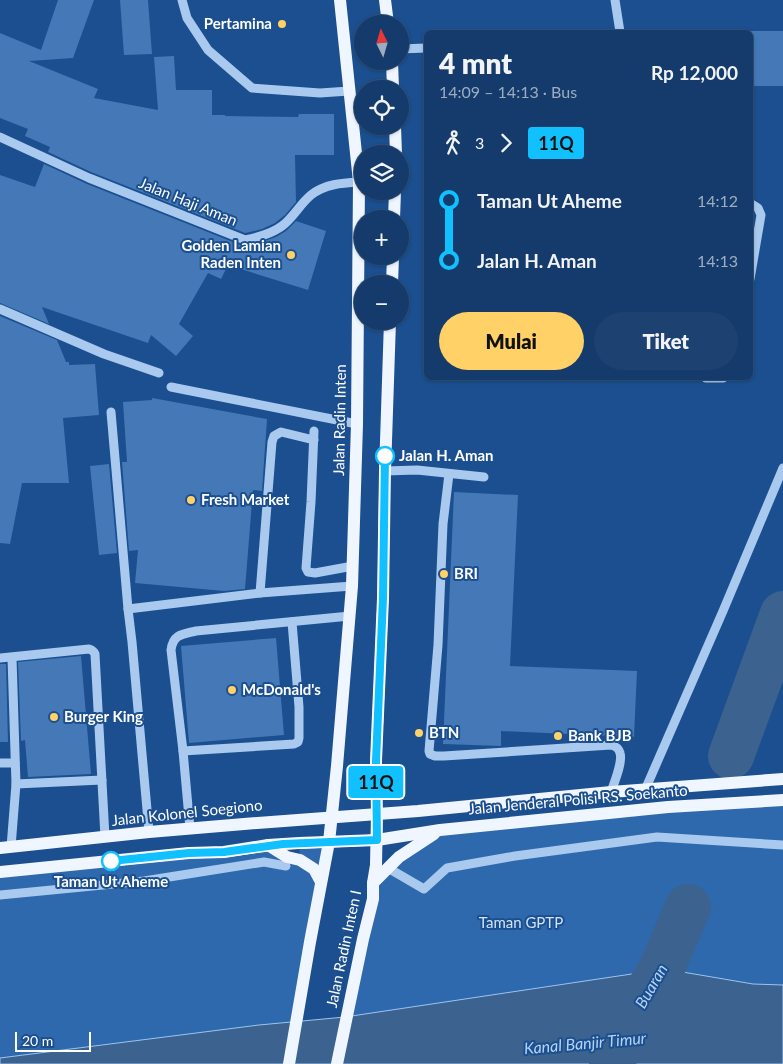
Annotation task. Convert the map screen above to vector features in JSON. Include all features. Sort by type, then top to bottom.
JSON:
[{"type":"main road","name":"Jalan Radin Inten","points":[[340,0],[355,145]]},
{"type":"main road","points":[[385,0],[387,15]]},
{"type":"main road","name":"Jalan Radin Inten","points":[[330,842],[352,586],[357,424],[359,200]]},
{"type":"main road","points":[[0,872],[189,853],[224,852],[268,845],[377,840],[376,761],[383,598],[390,330]]},
{"type":"main road","name":"Jalan Jenderal Polisi RS. Soekanto","points":[[377,814],[611,792],[783,779]]},
{"type":"main road","name":"Jalan Jenderal Polisi RS. Soekanto","points":[[377,840],[440,830],[668,807],[783,800]]},
{"type":"main road","name":"Jalan Kolonel Soegiono","points":[[6,848],[149,832],[377,814]]},
{"type":"main road","points":[[374,883],[399,857],[440,830]]},
{"type":"main road","name":"Jalan Radin Inten I","points":[[337,1064],[373,899],[377,840]]},
{"type":"main road","points":[[289,1064],[321,882],[330,842]]},
{"type":"main road","points":[[268,845],[287,857],[300,860],[314,869],[321,882]]},
{"type":"street","points":[[182,0],[187,18],[208,50],[252,88],[320,93],[349,91]]},
{"type":"street","points":[[614,0],[620,30]]},
{"type":"street","points":[[409,49],[424,48]]},
{"type":"street","name":"Jalan Haji Aman","points":[[0,137],[90,178],[245,240],[266,235],[282,226],[310,196],[322,189],[339,183],[354,182]]},
{"type":"street","points":[[753,205],[758,208],[762,215],[753,263]]},
{"type":"street","points":[[0,310],[104,354],[159,373]]},
{"type":"street","points":[[171,387],[357,424]]},
{"type":"street","points":[[111,412],[149,832]]},
{"type":"street","points":[[260,593],[272,442],[274,436],[281,432],[314,436],[306,568],[308,572],[315,574],[352,566]]},
{"type":"street","points":[[645,790],[783,468]]},
{"type":"street","points":[[385,470],[417,470],[484,477]]},
{"type":"street","points":[[449,474],[443,524],[438,645],[430,754],[444,756],[611,745],[620,752],[619,770],[611,792]]},
{"type":"street","points":[[128,608],[260,593],[352,586]]},
{"type":"street","points":[[190,829],[171,650],[173,642],[179,635],[196,631],[350,616]]},
{"type":"street","points":[[183,751],[294,744],[298,742],[299,707],[292,622]]},
{"type":"street","points":[[0,658],[89,649],[94,652],[106,837]]},
{"type":"street","points":[[6,848],[16,784],[12,658]]},
{"type":"street","points":[[0,762],[15,763]]},
{"type":"street","points":[[16,784],[102,780]]},
{"type":"street","points":[[388,868],[424,889],[447,868],[515,856],[657,837],[783,845]]},
{"type":"street","points":[[0,894],[144,881],[264,862],[286,866]]},
{"type":"green space","name":"Taman GPTP","points":[[783,800],[783,1064],[337,1064],[373,883],[440,830]]},
{"type":"green space","points":[[329,842],[289,1064],[0,1064],[0,872],[268,845],[300,860],[299,843]]},
{"type":"water","name":"Kanal Banjir Timur","points":[[665,969],[753,984],[783,985],[783,1064],[0,1064],[0,1058],[259,1025],[345,1017]]},
{"type":"building","points":[[58,0],[94,0],[73,58],[29,61],[98,89],[94,98],[158,110],[154,57],[174,56],[176,90],[212,90],[212,115],[298,117],[299,114],[334,114],[334,155],[295,155],[296,202],[275,223],[262,229],[245,233],[91,172],[48,152],[50,147],[25,136],[28,129],[0,118],[0,33],[41,50]]},
{"type":"building","points":[[120,0],[148,0],[152,54],[124,55]]},
{"type":"building","points":[[753,31],[783,31],[783,86],[753,86]]},
{"type":"building","points":[[44,164],[87,184],[243,246],[276,237],[286,231],[296,221],[326,231],[308,290],[228,265],[221,279],[208,273],[179,324],[193,336],[176,356],[151,335],[148,343],[42,307],[49,324],[0,303],[0,175],[35,187]]},
{"type":"building","points":[[0,316],[57,340],[69,365],[95,364],[99,415],[63,418],[69,483],[22,483],[10,544],[0,543]]},
{"type":"building","name":"Fresh Market","points":[[152,398],[267,419],[262,491],[253,490],[245,589],[224,591],[135,583],[138,550],[129,551],[122,462],[127,462],[123,402],[152,400]]},
{"type":"building","points":[[109,464],[117,553],[99,555],[90,466]]},
{"type":"building","points":[[454,492],[518,495],[510,666],[637,671],[634,737],[501,731],[501,746],[443,744]]},
{"type":"building","name":"McDonald's","points":[[276,638],[284,735],[189,743],[181,646]]},
{"type":"building","name":"Burger King","points":[[81,656],[91,774],[28,777],[25,740],[21,741],[18,662]]},
{"type":"building","points":[[0,664],[6,664],[8,742],[0,742]]},
{"type":"waterway","name":"Buaran","points":[[731,756],[783,614]]},
{"type":"waterway","name":"Buaran","points":[[612,1064],[621,1037],[662,968],[688,907]]},
{"type":"bus line","name":"11Q","points":[[111,861],[189,853],[224,852],[299,842],[377,840],[376,761],[383,598],[385,456]]},
{"type":"place","name":"Pertamina","points":[[282,24]]},
{"type":"place","name":"Golden Lamian Raden Inten","points":[[291,255]]},
{"type":"place","name":"Jalan H. Aman","points":[[385,456]]},
{"type":"place","name":"Fresh Market","points":[[191,500]]},
{"type":"place","name":"BRI","points":[[444,574]]},
{"type":"place","name":"McDonald's","points":[[232,690]]},
{"type":"place","name":"Burger King","points":[[54,717]]},
{"type":"place","name":"BTN","points":[[419,733]]},
{"type":"place","name":"Bank BJB","points":[[558,736]]},
{"type":"place","name":"Taman Ut Aheme","points":[[111,861]]}]
